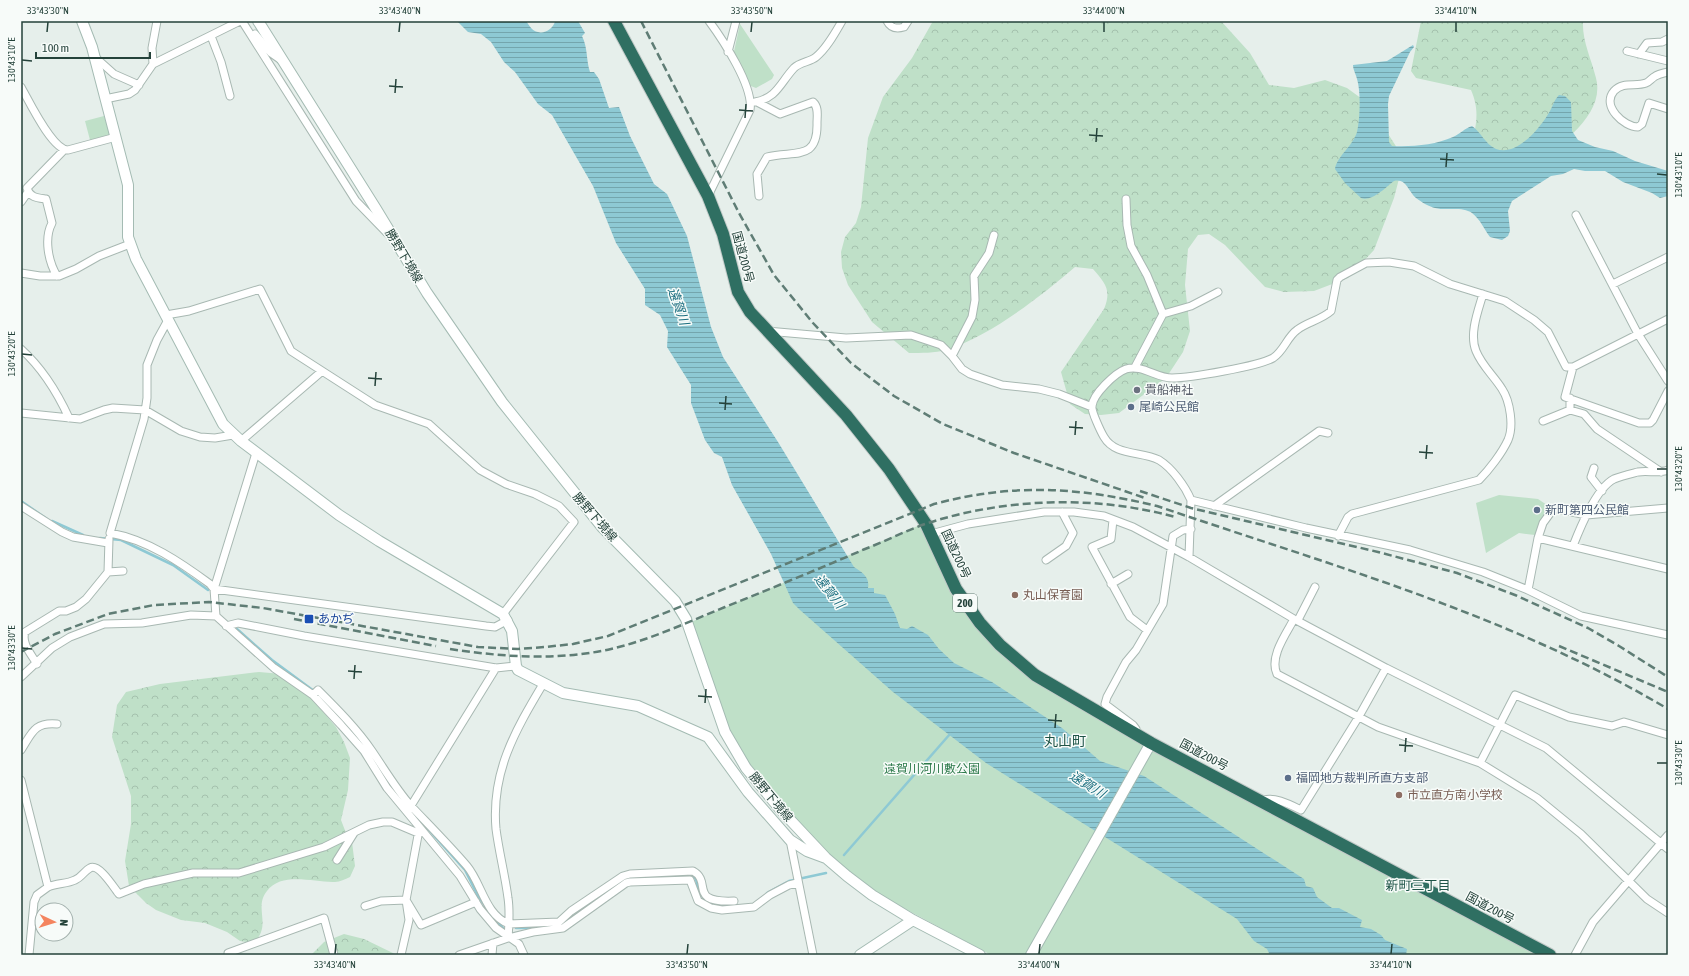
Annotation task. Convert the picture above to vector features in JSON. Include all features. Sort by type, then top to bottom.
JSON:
[{"type":"highway","name":"国道200号","points":[[614,21],[708,196],[723,234],[738,292],[750,312],[846,415],[888,468],[926,524],[956,589],[980,623],[1000,645],[1035,675],[1135,734],[1149,745],[1261,802],[1550,955]]},
{"type":"street","points":[[82,21],[95,56],[128,185],[128,225],[130,244],[136,259],[223,424],[237,438],[307,492],[379,541],[505,617],[514,642],[516,666],[518,670],[563,693],[579,697],[615,701],[638,706],[708,737],[752,797],[790,840],[807,851],[826,858]]},
{"type":"street","points":[[153,64],[152,48],[157,21]]},
{"type":"street","name":"勝野下境線","points":[[258,21],[427,293],[502,402],[602,527],[675,601],[686,619],[725,732],[736,753],[780,809],[826,858],[872,895],[913,920],[980,955]]},
{"type":"street","points":[[709,21],[728,52],[754,102],[780,114],[813,102],[817,108],[817,136],[815,143],[802,152],[767,157],[757,174],[759,196]]},
{"type":"street","points":[[728,52],[736,21]]},
{"type":"street","points":[[708,196],[754,102],[774,95],[795,68],[819,54],[842,21]]},
{"type":"street","points":[[887,21],[892,27],[897,29],[904,27],[908,21]]},
{"type":"street","points":[[105,99],[129,94],[139,85],[153,64],[211,36],[243,23]]},
{"type":"street","points":[[243,23],[253,31],[271,53],[283,61]]},
{"type":"street","points":[[243,23],[356,201],[386,234],[394,240]]},
{"type":"street","points":[[211,36],[221,62],[230,96]]},
{"type":"street","points":[[1639,54],[1647,44],[1662,42],[1668,39]]},
{"type":"street","points":[[1627,51],[1668,61]]},
{"type":"street","points":[[95,56],[114,74],[139,85]]},
{"type":"street","points":[[1668,72],[1652,78],[1646,83],[1620,87],[1614,91],[1611,97],[1612,111],[1616,116],[1634,127],[1638,127],[1642,124],[1649,103],[1668,109]]},
{"type":"street","points":[[21,88],[55,143],[64,150]]},
{"type":"street","points":[[21,202],[28,192],[28,185],[64,150],[116,137]]},
{"type":"street","points":[[28,192],[34,198],[46,199],[52,222],[48,230],[50,254],[53,269],[57,276]]},
{"type":"street","points":[[1126,199],[1127,225],[1131,246],[1147,275],[1163,314]]},
{"type":"street","points":[[1576,215],[1638,334],[1668,381]]},
{"type":"street","points":[[952,356],[972,317],[975,300],[974,276],[989,253],[994,235]]},
{"type":"street","points":[[21,273],[40,276],[57,276],[76,269],[99,256],[130,244]]},
{"type":"street","points":[[1613,284],[1668,257]]},
{"type":"street","points":[[1189,557],[1191,500],[1187,491],[1170,469],[1158,460],[1118,449],[1110,444],[1104,437],[1092,407],[1095,397],[1108,381],[1124,369],[1135,367],[1161,377],[1173,378],[1237,368],[1272,359],[1280,353],[1295,331],[1331,311],[1337,280],[1366,263],[1389,262],[1414,266],[1450,284],[1505,301],[1534,320],[1550,336],[1564,365],[1568,368],[1573,367],[1668,319]]},
{"type":"street","points":[[21,506],[73,537],[109,539],[124,535],[156,549],[183,564],[214,588],[486,626],[495,626],[505,617],[574,522],[559,506],[536,494],[506,484],[480,470],[429,424],[375,405],[321,372],[292,351],[260,290],[167,318],[147,365],[145,410],[109,539],[108,572],[86,599],[76,607],[66,611],[59,611],[25,632],[25,644],[37,664]]},
{"type":"street","points":[[1135,367],[1163,314],[1191,306],[1218,292]]},
{"type":"street","points":[[1338,536],[1348,517],[1352,514],[1479,480],[1488,470],[1508,439],[1510,420],[1506,395],[1487,370],[1476,351],[1474,337],[1483,294]]},
{"type":"street","points":[[767,331],[846,338],[911,335],[941,345],[962,369],[994,383],[1039,388],[1092,407]]},
{"type":"street","points":[[21,349],[42,373],[63,405],[69,418]]},
{"type":"street","points":[[1573,367],[1565,396],[1645,424],[1650,423],[1653,420],[1668,391]]},
{"type":"street","points":[[21,413],[80,419],[113,408],[145,410],[181,431],[200,437],[237,438],[321,372]]},
{"type":"street","points":[[1570,398],[1570,410]]},
{"type":"street","points":[[1542,421],[1570,410],[1584,414],[1596,429],[1665,471]]},
{"type":"street","points":[[1214,506],[1319,431],[1328,432]]},
{"type":"street","points":[[256,453],[214,588],[216,616],[274,668],[315,693],[364,751],[386,788],[410,809],[424,817],[468,868],[487,903],[503,922],[509,924],[559,922],[571,911],[622,876],[630,874],[693,871],[698,876],[704,894],[707,898],[722,906],[754,908],[770,896],[797,880]]},
{"type":"street","points":[[1594,468],[1590,478],[1602,491]]},
{"type":"street","points":[[1573,546],[1586,516],[1602,491],[1614,479],[1639,472],[1665,471]]},
{"type":"street","points":[[1191,500],[1338,536],[1410,550],[1483,572],[1528,590],[1581,616],[1668,636]]},
{"type":"street","points":[[1528,590],[1538,538],[1544,523],[1554,508],[1586,516],[1668,508]]},
{"type":"street","points":[[1046,560],[1066,546],[1073,533],[1062,512]]},
{"type":"street","points":[[931,534],[968,524],[1015,516],[1062,512],[1104,516],[1133,527],[1386,668],[1546,748],[1668,849]]},
{"type":"street","points":[[1113,520],[1111,539],[1092,547],[1130,617],[1146,630]]},
{"type":"street","points":[[1135,734],[1136,729],[1133,725],[1105,704],[1126,662],[1136,650],[1146,630],[1163,604],[1173,536],[1183,530],[1191,529]]},
{"type":"street","points":[[1538,538],[1668,569]]},
{"type":"street","points":[[108,572],[123,571]]},
{"type":"street","points":[[1111,584],[1128,574]]},
{"type":"street","points":[[1315,586],[1278,649],[1275,665],[1277,674],[1358,718],[1378,727],[1480,763],[1537,798],[1581,834],[1628,882],[1647,899],[1668,913]]},
{"type":"street","points":[[21,677],[37,664],[52,648],[70,637],[104,624],[142,623],[191,615],[216,616]]},
{"type":"street","points":[[226,626],[238,623],[304,636],[496,668],[516,666]]},
{"type":"street","points":[[410,809],[496,668]]},
{"type":"street","points":[[1261,802],[1268,799],[1301,810],[1358,718],[1386,668]]},
{"type":"street","points":[[508,938],[508,900],[496,828],[496,801],[502,766],[514,734],[543,684]]},
{"type":"street","points":[[1480,763],[1515,695],[1569,717],[1612,726],[1624,722],[1668,736]]},
{"type":"street","points":[[21,750],[39,725],[46,723],[57,724]]},
{"type":"street","points":[[1031,955],[1149,745]]},
{"type":"street","points":[[21,780],[48,887]]},
{"type":"street","points":[[410,809],[419,830],[460,876],[476,902],[496,928],[508,938],[519,944],[524,955]]},
{"type":"street","points":[[29,955],[34,902],[38,895],[48,887],[58,883],[74,881],[80,878],[90,868],[95,867],[101,871],[118,894],[144,884],[193,873],[239,873],[324,847],[382,822],[392,822],[419,830]]},
{"type":"street","points":[[401,955],[409,920],[406,900],[419,830]]},
{"type":"street","points":[[337,860],[356,832]]},
{"type":"street","points":[[1575,955],[1593,922],[1668,835]]},
{"type":"street","points":[[790,840],[813,955]]},
{"type":"street","points":[[459,955],[508,938],[533,932],[563,928],[595,904],[630,882],[690,880],[698,901],[711,908],[722,906],[734,901]]},
{"type":"street","points":[[406,900],[421,925],[476,902]]},
{"type":"street","points":[[365,906],[381,901],[406,900]]},
{"type":"street","points":[[228,955],[228,953],[324,918],[334,955]]},
{"type":"street","points":[[860,955],[913,920]]},
{"type":"street","points":[[492,955],[493,943]]},
{"type":"green space","points":[[933,21],[1221,21],[1250,53],[1269,85],[1294,88],[1325,80],[1347,88],[1369,104],[1399,151],[1401,171],[1394,198],[1374,250],[1348,278],[1314,291],[1284,292],[1265,287],[1225,245],[1209,234],[1198,235],[1188,249],[1185,285],[1190,331],[1183,352],[1166,378],[1119,413],[1101,415],[1085,414],[1070,404],[1061,372],[1104,309],[1107,297],[1106,287],[1101,278],[1093,269],[1075,267],[1046,291],[1014,314],[963,344],[942,351],[909,353],[872,322],[848,285],[842,268],[841,252],[845,237],[856,223],[861,207],[868,138],[883,97],[912,58]]},
{"type":"green space","points":[[1421,21],[1583,21],[1585,43],[1596,78],[1597,92],[1594,105],[1587,118],[1566,140],[1531,166],[1471,150],[1476,120],[1476,106],[1471,90],[1416,78],[1411,71]]},
{"type":"green space","points":[[740,24],[774,75],[772,79],[756,88],[748,85],[733,56]]},
{"type":"green space","points":[[104,116],[110,135],[90,140],[85,121]]},
{"type":"green space","points":[[1499,495],[1538,499],[1550,507],[1535,535],[1519,533],[1486,553],[1476,503]]},
{"type":"green space","name":"遠賀川河川敷公園","points":[[920,525],[950,589],[976,627],[1001,654],[1031,678],[1155,751],[1537,955],[991,955],[874,892],[840,866],[781,806],[740,752],[726,724],[691,622]]},
{"type":"green space","points":[[259,672],[282,674],[301,686],[336,727],[344,742],[350,758],[348,790],[341,820],[346,833],[352,842],[355,866],[350,877],[339,882],[299,879],[281,881],[273,885],[263,897],[262,930],[259,937],[253,943],[240,941],[227,932],[205,923],[181,920],[156,910],[146,903],[129,886],[125,861],[131,824],[131,796],[112,737],[117,705],[126,692],[160,684]]},
{"type":"green space","points":[[344,934],[364,939],[397,955],[311,955],[324,942]]},
{"type":"water","name":"遠賀川","points":[[457,21],[526,21],[531,28],[541,32],[551,28],[555,21],[578,21],[585,33],[582,36],[590,72],[594,72],[599,79],[609,108],[619,107],[630,136],[654,184],[667,194],[687,236],[711,327],[723,357],[778,442],[854,567],[867,578],[868,588],[874,588],[874,593],[885,595],[895,614],[900,628],[907,629],[912,626],[928,635],[939,649],[954,663],[992,682],[1062,728],[1100,761],[1144,776],[1304,879],[1306,886],[1313,888],[1317,897],[1332,908],[1339,908],[1362,920],[1360,927],[1371,929],[1381,935],[1385,940],[1407,949],[1406,955],[1270,955],[1267,949],[1254,941],[1237,919],[986,763],[893,692],[800,610],[793,603],[771,554],[732,485],[722,457],[714,453],[705,440],[691,403],[691,385],[667,347],[668,331],[660,315],[645,305],[645,289],[616,243],[593,186],[552,115],[538,104],[515,72],[504,62],[491,42],[481,34],[468,32]]},
{"type":"water","points":[[1413,45],[1414,47],[1410,52],[1389,96],[1389,142],[1392,146],[1415,146],[1439,142],[1453,137],[1472,126],[1492,147],[1504,150],[1512,149],[1528,139],[1541,125],[1559,95],[1565,96],[1571,102],[1572,131],[1578,140],[1595,147],[1613,151],[1635,161],[1668,171],[1668,196],[1660,198],[1652,193],[1623,182],[1605,171],[1585,171],[1574,169],[1563,174],[1551,176],[1512,201],[1508,211],[1510,231],[1508,236],[1502,240],[1490,237],[1480,221],[1472,213],[1459,209],[1440,209],[1431,207],[1416,198],[1401,181],[1394,181],[1370,198],[1361,198],[1345,183],[1335,169],[1336,164],[1355,137],[1358,127],[1360,106],[1359,91],[1353,65],[1387,61]]},
{"type":"waterway","points":[[21,501],[47,519]]},
{"type":"waterway","points":[[52,521],[83,535]]},
{"type":"waterway","points":[[100,538],[121,540],[173,565],[208,590]]},
{"type":"waterway","points":[[237,629],[272,660],[314,691]]},
{"type":"waterway","points":[[331,708],[343,722]]},
{"type":"waterway","points":[[844,855],[950,734]]},
{"type":"waterway","points":[[379,769],[398,796]]},
{"type":"waterway","points":[[420,820],[465,870],[478,896],[489,911]]},
{"type":"waterway","points":[[767,893],[789,881],[826,873]]},
{"type":"waterway","points":[[674,877],[691,876],[696,879],[700,898],[704,901]]},
{"type":"waterway","points":[[560,926],[613,888]]},
{"type":"waterway","points":[[496,920],[503,928]]},
{"type":"waterway","points":[[516,928],[542,928]]},
{"type":"railway","points":[[641,21],[739,213],[774,275],[813,323],[851,363],[894,396],[943,424],[1014,453],[1145,498]]},
{"type":"railway","points":[[21,652],[55,634],[108,614],[154,605],[209,602],[263,608],[478,647],[518,649],[573,644],[608,636],[934,504],[963,497],[991,493],[1019,490],[1046,490],[1073,491],[1157,506],[1353,571],[1418,594],[1546,646],[1608,676],[1668,709]]},
{"type":"railway","points":[[1140,491],[1191,508],[1378,552],[1457,573],[1515,595],[1588,628],[1668,677]]},
{"type":"railway","points":[[450,649],[510,656],[571,655],[611,649],[654,636],[683,625],[928,523],[988,508],[1051,502],[1083,503],[1114,505],[1175,517]]},
{"type":"railway","points":[[294,619],[436,646]]},
{"type":"railway","points":[[1559,646],[1668,692]]},
{"type":"place","name":"貴船神社","points":[[1137,390]]},
{"type":"place","name":"尾崎公民館","points":[[1131,407]]},
{"type":"place","name":"新町第四公民館","points":[[1537,510]]},
{"type":"place","name":"丸山保育園","points":[[1015,595]]},
{"type":"place","name":"あかぢ","points":[[309,619]]},
{"type":"place","name":"福岡地方裁判所直方支部","points":[[1288,778]]},
{"type":"place","name":"市立直方南小学校","points":[[1399,795]]},
{"type":"district","name":"丸山町","points":[[1065,741]]},
{"type":"district","name":"新町三丁目","points":[[1418,885]]}]
